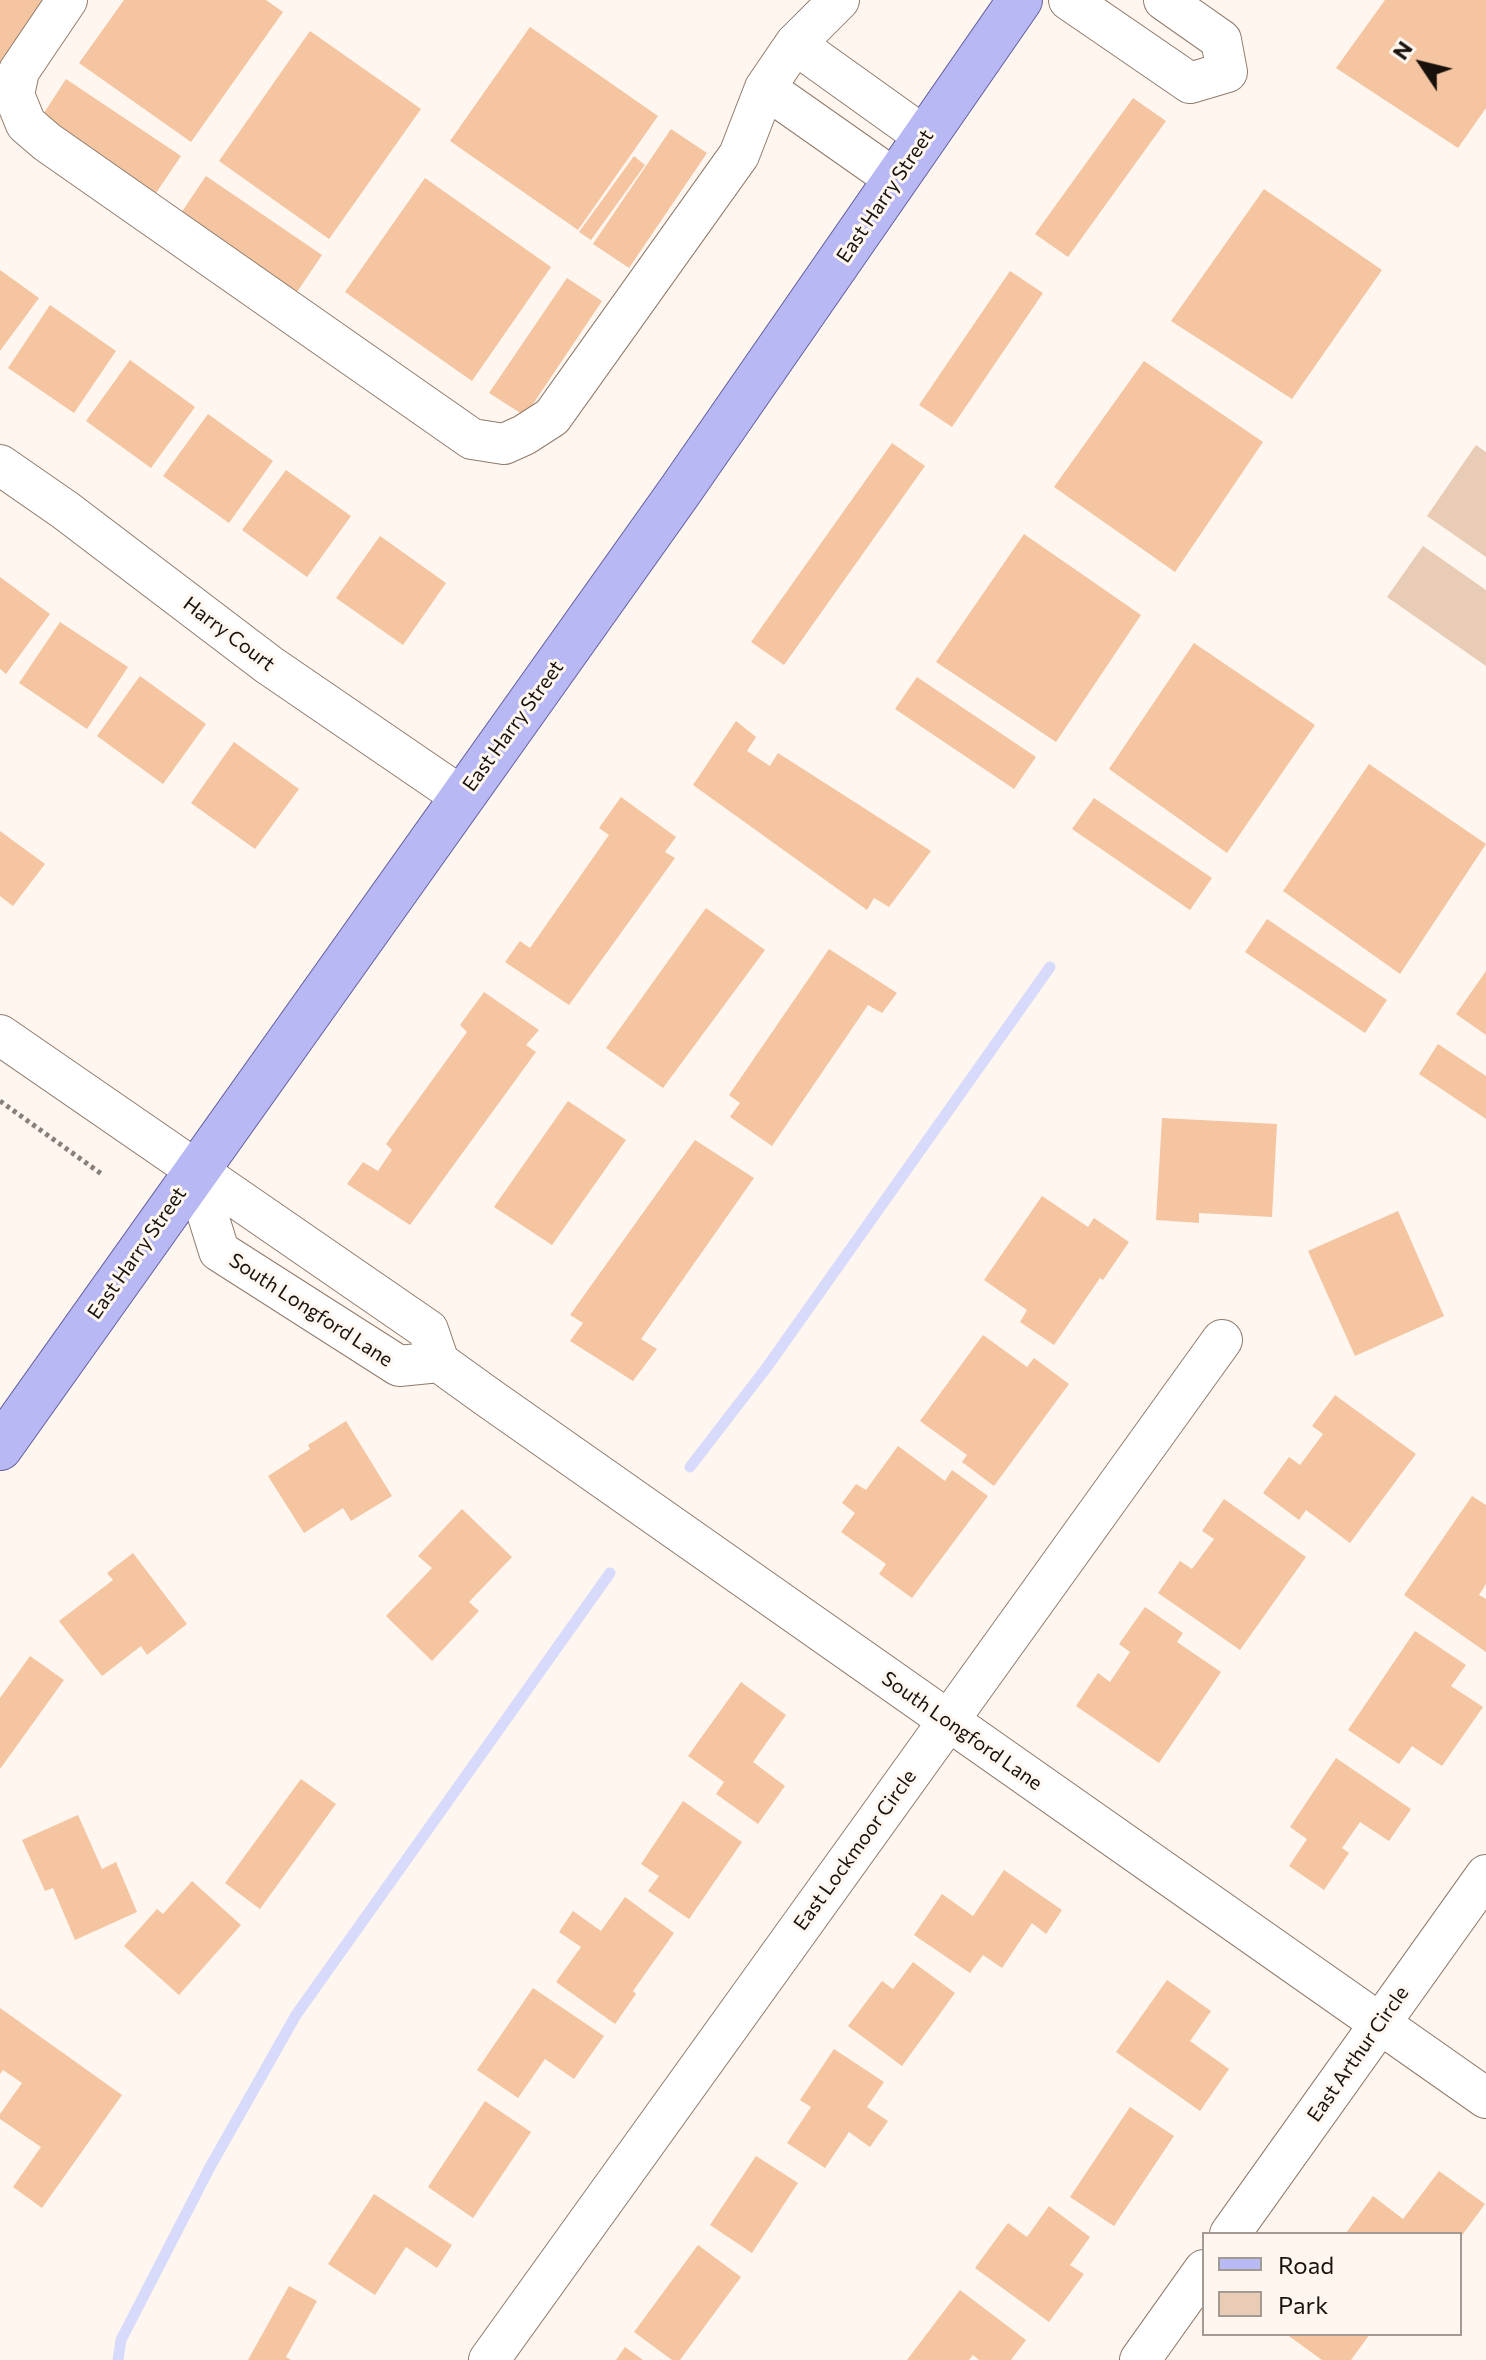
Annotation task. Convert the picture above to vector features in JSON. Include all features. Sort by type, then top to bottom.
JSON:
[{"type":"main road","name":"East Harry Street","points":[[0,1448],[680,491],[1020,0]]},
{"type":"street","points":[[67,0],[19,71],[14,95],[26,124],[47,142],[472,439],[504,444],[552,417],[739,155],[765,88],[795,44],[839,0]]},
{"type":"street","points":[[1069,0],[1190,83],[1227,72],[1221,40],[1164,0]]},
{"type":"street","points":[[795,44],[925,137]]},
{"type":"street","points":[[765,88],[896,180]]},
{"type":"street","name":"Harry Court","points":[[0,465],[65,510],[269,665],[462,797]]},
{"type":"street","points":[[0,1035],[428,1330],[439,1362]]},
{"type":"street","name":"South Longford Lane","points":[[194,1171],[219,1251],[399,1366],[439,1362],[1486,2098]]},
{"type":"street","name":"East Lockmoor Circle","points":[[489,2360],[1222,1340]]},
{"type":"street","name":"East Arthur Circle","points":[[1231,2232],[1486,1875]]},
{"type":"street","points":[[1140,2360],[1202,2273]]},
{"type":"path","points":[[0,1101],[103,1175]]},
{"type":"green space","points":[[1476,445],[1486,452],[1486,557],[1427,516]]},
{"type":"green space","points":[[1423,546],[1486,590],[1486,666],[1387,597]]},
{"type":"building","points":[[0,0],[46,0],[0,65]]},
{"type":"building","points":[[124,0],[266,0],[283,12],[191,142],[79,63]]},
{"type":"building","points":[[1385,0],[1486,0],[1486,108],[1458,148],[1336,68]]},
{"type":"building","points":[[530,27],[658,116],[578,230],[450,141]]},
{"type":"building","points":[[310,31],[421,109],[329,239],[219,161]]},
{"type":"building","points":[[66,79],[181,156],[156,193],[42,116]]},
{"type":"building","points":[[1133,98],[1166,121],[1068,257],[1035,234]]},
{"type":"building","points":[[671,129],[707,153],[629,268],[593,244]]},
{"type":"building","points":[[634,156],[645,165],[591,240],[579,232]]},
{"type":"building","points":[[206,176],[322,255],[297,292],[181,213]]},
{"type":"building","points":[[425,178],[551,267],[472,381],[345,292]]},
{"type":"building","points":[[1264,189],[1382,270],[1292,399],[1171,321]]},
{"type":"building","points":[[0,270],[39,298],[0,351]]},
{"type":"building","points":[[1010,271],[1043,293],[952,427],[919,405]]},
{"type":"building","points":[[567,278],[602,301],[525,416],[489,393]]},
{"type":"building","points":[[50,305],[116,351],[74,413],[8,368]]},
{"type":"building","points":[[130,360],[195,407],[151,468],[86,421]]},
{"type":"building","points":[[1144,361],[1263,442],[1175,572],[1054,487]]},
{"type":"building","points":[[208,414],[273,461],[229,523],[163,476]]},
{"type":"building","points":[[892,443],[925,466],[784,665],[751,642]]},
{"type":"building","points":[[286,470],[351,516],[307,577],[242,530]]},
{"type":"building","points":[[1024,534],[1141,615],[1056,742],[936,662]]},
{"type":"building","points":[[380,536],[446,583],[403,645],[336,598]]},
{"type":"building","points":[[0,577],[50,614],[6,674],[0,669]]},
{"type":"building","points":[[60,622],[128,667],[87,729],[19,683]]},
{"type":"building","points":[[1194,643],[1315,725],[1227,853],[1109,769]]},
{"type":"building","points":[[140,676],[206,724],[163,784],[97,736]]},
{"type":"building","points":[[917,677],[1036,757],[1014,789],[895,709]]},
{"type":"building","points":[[736,721],[756,737],[747,751],[770,766],[778,753],[931,851],[889,907],[874,898],[867,910],[693,785]]},
{"type":"building","points":[[234,742],[299,789],[255,849],[191,803]]},
{"type":"building","points":[[1369,764],[1486,844],[1400,974],[1283,891]]},
{"type":"building","points":[[621,797],[676,837],[665,852],[675,858],[569,1005],[505,962],[520,941],[530,948],[609,835],[599,828]]},
{"type":"building","points":[[1094,798],[1212,878],[1190,910],[1072,829]]},
{"type":"building","points":[[0,831],[45,864],[13,906],[0,896]]},
{"type":"building","points":[[706,908],[765,950],[663,1088],[606,1048]]},
{"type":"building","points":[[1267,919],[1387,1000],[1365,1033],[1245,952]]},
{"type":"building","points":[[829,949],[897,993],[882,1013],[868,1005],[772,1146],[730,1117],[740,1103],[729,1095]]},
{"type":"building","points":[[1486,971],[1486,1035],[1456,1014]]},
{"type":"building","points":[[484,992],[539,1030],[526,1045],[536,1052],[410,1225],[347,1184],[363,1162],[378,1171],[392,1150],[386,1144],[467,1032],[460,1025]]},
{"type":"building","points":[[1438,1044],[1486,1076],[1486,1119],[1419,1074]]},
{"type":"building","points":[[568,1101],[626,1140],[552,1245],[494,1207]]},
{"type":"building","points":[[1162,1118],[1277,1124],[1272,1217],[1199,1213],[1199,1223],[1156,1220]]},
{"type":"building","points":[[695,1140],[754,1178],[641,1339],[657,1349],[633,1381],[570,1341],[583,1323],[570,1315]]},
{"type":"building","points":[[1042,1196],[1088,1227],[1094,1218],[1129,1242],[1054,1345],[1020,1322],[1027,1310],[984,1280]]},
{"type":"building","points":[[1398,1211],[1444,1316],[1355,1356],[1308,1251]]},
{"type":"building","points":[[983,1335],[1027,1367],[1034,1358],[1069,1384],[994,1486],[962,1462],[967,1455],[920,1421]]},
{"type":"building","points":[[1335,1395],[1416,1454],[1350,1543],[1306,1510],[1299,1520],[1263,1493],[1289,1457],[1300,1465],[1323,1434],[1312,1426]]},
{"type":"building","points":[[346,1421],[392,1496],[351,1521],[343,1508],[304,1533],[268,1476]]},
{"type":"building","points":[[898,1446],[945,1481],[952,1470],[988,1496],[912,1598],[879,1574],[886,1564],[841,1532],[855,1513],[842,1503],[856,1484],[866,1490]]},
{"type":"building","points":[[1472,1496],[1486,1505],[1486,1584],[1479,1595],[1486,1599],[1486,1652],[1404,1595]]},
{"type":"building","points":[[1224,1499],[1306,1557],[1240,1650],[1158,1593],[1180,1561],[1192,1569],[1214,1539],[1202,1531]]},
{"type":"building","points":[[462,1509],[512,1557],[469,1602],[479,1611],[432,1661],[386,1616],[432,1568],[418,1556]]},
{"type":"building","points":[[133,1553],[187,1624],[147,1655],[141,1646],[102,1676],[59,1621],[113,1580],[107,1573]]},
{"type":"building","points":[[1145,1607],[1183,1633],[1177,1642],[1221,1672],[1159,1763],[1076,1706],[1098,1673],[1110,1682],[1130,1652],[1119,1644]]},
{"type":"building","points":[[1415,1631],[1466,1665],[1451,1686],[1483,1707],[1442,1766],[1412,1746],[1399,1764],[1348,1730]]},
{"type":"building","points":[[30,1656],[64,1680],[0,1769],[0,1698]]},
{"type":"building","points":[[741,1682],[786,1715],[753,1762],[785,1786],[758,1824],[716,1794],[724,1782],[688,1756]]},
{"type":"building","points":[[1336,1758],[1411,1809],[1389,1841],[1360,1822],[1342,1848],[1349,1853],[1324,1890],[1289,1866],[1307,1839],[1290,1827]]},
{"type":"building","points":[[301,1779],[336,1804],[260,1909],[225,1883]]},
{"type":"building","points":[[683,1801],[742,1842],[689,1919],[648,1891],[659,1876],[641,1864]]},
{"type":"building","points":[[78,1815],[102,1869],[116,1862],[137,1912],[75,1940],[53,1888],[45,1891],[22,1840]]},
{"type":"building","points":[[1004,1870],[1062,1910],[1046,1934],[1032,1923],[1002,1968],[983,1955],[970,1973],[914,1935],[942,1894],[973,1916]]},
{"type":"building","points":[[192,1881],[241,1925],[179,1995],[124,1946],[157,1909],[163,1914]]},
{"type":"building","points":[[625,1897],[674,1933],[633,1991],[636,1994],[615,2024],[556,1982],[581,1947],[559,1932],[573,1911],[601,1931]]},
{"type":"building","points":[[913,1962],[955,1993],[902,2066],[848,2026],[882,1981],[893,1989]]},
{"type":"building","points":[[1167,1980],[1211,2011],[1190,2041],[1229,2069],[1200,2111],[1116,2052]]},
{"type":"building","points":[[533,1988],[604,2036],[574,2079],[545,2059],[518,2098],[477,2070]]},
{"type":"building","points":[[0,2008],[122,2095],[42,2208],[13,2187],[41,2147],[0,2119],[0,2114],[22,2083],[3,2070],[0,2074]]},
{"type":"building","points":[[834,2049],[884,2082],[867,2107],[888,2121],[870,2147],[849,2132],[825,2168],[787,2143],[811,2107],[800,2100]]},
{"type":"building","points":[[485,2101],[531,2132],[473,2218],[428,2187]]},
{"type":"building","points":[[1130,2107],[1174,2136],[1114,2226],[1070,2197]]},
{"type":"building","points":[[756,2156],[798,2183],[752,2253],[710,2225]]},
{"type":"building","points":[[1439,2171],[1485,2204],[1462,2235],[1462,2232],[1347,2232],[1373,2196],[1403,2219]]},
{"type":"building","points":[[374,2194],[452,2245],[437,2268],[406,2247],[375,2295],[328,2264]]},
{"type":"building","points":[[1049,2206],[1090,2237],[1070,2265],[1084,2274],[1049,2322],[975,2268],[1008,2223],[1027,2237]]},
{"type":"building","points":[[698,2245],[741,2277],[680,2360],[672,2360],[634,2332]]},
{"type":"building","points":[[289,2286],[317,2301],[286,2357],[291,2360],[248,2360]]},
{"type":"building","points":[[960,2290],[1026,2340],[1011,2360],[979,2360],[973,2355],[969,2360],[907,2360]]},
{"type":"building","points":[[1289,2336],[1369,2336],[1351,2360],[1322,2360]]},
{"type":"building","points":[[625,2347],[643,2360],[616,2360]]},
{"type":"waterway","points":[[690,1467],[767,1367],[1050,967]]},
{"type":"waterway","points":[[118,2360],[121,2340],[210,2167],[296,2015],[610,1573]]}]
